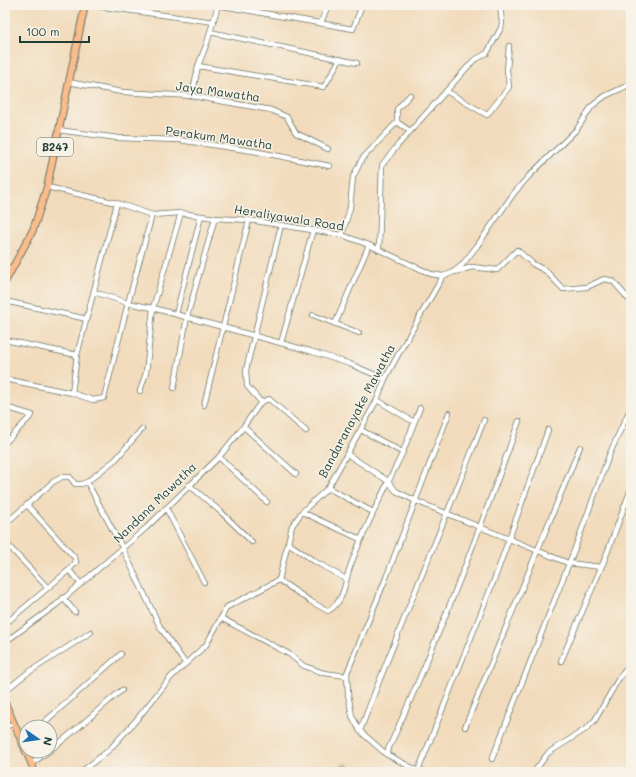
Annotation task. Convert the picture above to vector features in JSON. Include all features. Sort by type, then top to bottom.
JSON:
[{"type":"main road","name":"B247","points":[[5,282],[33,230],[46,187],[85,5]]},
{"type":"main road","points":[[5,703],[13,724],[18,732]]},
{"type":"main road","points":[[29,759],[34,772]]},
{"type":"street","points":[[90,5],[214,22]]},
{"type":"street","points":[[192,96],[198,66],[214,22],[218,5],[353,29],[362,5]]},
{"type":"street","points":[[321,23],[328,5]]},
{"type":"street","points":[[379,250],[382,165],[410,131],[473,61],[487,52],[502,23],[500,5]]},
{"type":"street","points":[[210,32],[357,63]]},
{"type":"street","points":[[446,91],[487,115],[509,87],[507,70],[509,46]]},
{"type":"street","points":[[198,66],[324,87],[340,59]]},
{"type":"street","name":"Jaya Mawatha","points":[[68,82],[122,92],[192,96],[271,110],[287,117],[296,133],[328,149]]},
{"type":"street","points":[[452,273],[462,265],[477,246],[514,193],[533,171],[577,129],[592,106],[605,96],[631,84]]},
{"type":"street","points":[[342,235],[350,208],[353,176],[362,159],[397,122],[397,109],[410,95]]},
{"type":"street","points":[[397,122],[410,131]]},
{"type":"street","name":"Perakum Mawatha","points":[[58,130],[118,138],[179,140],[253,151],[330,166]]},
{"type":"street","name":"Heraliyawala Road","points":[[46,187],[117,203],[152,216],[181,213],[216,218],[249,220],[342,235],[369,245],[432,274],[442,276]]},
{"type":"street","points":[[72,392],[78,355],[117,203]]},
{"type":"street","points":[[140,391],[146,373],[153,308],[181,213]]},
{"type":"street","points":[[5,379],[72,392],[93,400],[104,398],[152,216]]},
{"type":"street","points":[[176,314],[201,216]]},
{"type":"street","points":[[174,388],[187,317],[216,218]]},
{"type":"street","points":[[204,405],[249,220]]},
{"type":"street","points":[[281,225],[253,335],[246,370],[247,386],[261,402],[269,399],[306,431]]},
{"type":"street","points":[[282,343],[313,230]]},
{"type":"street","points":[[335,324],[369,245]]},
{"type":"street","points":[[442,276],[472,267],[497,270],[517,250],[533,264],[546,270],[563,289],[587,287],[604,279],[613,281],[631,302]]},
{"type":"street","points":[[5,266],[12,269]]},
{"type":"street","name":"Bandaranayake Mawatha","points":[[279,580],[292,526],[302,512],[328,488],[362,430],[377,400],[385,379],[442,276]]},
{"type":"street","points":[[94,292],[128,303],[153,308],[282,343],[350,364],[385,379]]},
{"type":"street","points":[[5,301],[87,318]]},
{"type":"street","points":[[313,315],[359,333]]},
{"type":"street","points":[[5,340],[78,355]]},
{"type":"street","points":[[377,400],[414,422]]},
{"type":"street","name":"Nandana Mawatha","points":[[5,642],[21,632],[122,549],[166,508],[219,457],[244,427],[261,402]]},
{"type":"street","points":[[492,759],[610,453],[631,406]]},
{"type":"street","points":[[5,407],[32,416],[5,442]]},
{"type":"street","points":[[82,772],[109,750],[138,718],[171,677],[206,645],[227,607],[279,580],[328,611],[339,602],[344,592],[346,578],[360,539],[402,452],[420,408]]},
{"type":"street","points":[[426,772],[418,771],[386,754],[360,731],[352,716],[348,694],[347,676],[358,642],[386,578],[449,413]]},
{"type":"street","points":[[360,731],[383,670],[448,513],[484,420]]},
{"type":"street","points":[[386,754],[411,701],[481,526],[519,421]]},
{"type":"street","points":[[244,427],[296,474]]},
{"type":"street","points":[[5,524],[62,477],[70,477],[75,484],[87,482],[116,459],[142,429]]},
{"type":"street","points":[[362,430],[402,452]]},
{"type":"street","points":[[418,771],[510,538],[548,430]]},
{"type":"street","points":[[465,727],[580,447]]},
{"type":"street","points":[[347,454],[388,481],[396,491],[416,501],[481,526],[568,563],[601,567]]},
{"type":"street","points":[[219,457],[267,502]]},
{"type":"street","points":[[87,482],[160,627],[185,663]]},
{"type":"street","points":[[189,485],[252,542]]},
{"type":"street","points":[[328,488],[373,512]]},
{"type":"street","points":[[561,661],[601,567],[631,489]]},
{"type":"street","points":[[5,624],[69,570],[76,562],[75,558],[27,505]]},
{"type":"street","points":[[166,508],[204,582]]},
{"type":"street","points":[[302,512],[360,539]]},
{"type":"street","points":[[5,542],[48,588]]},
{"type":"street","points":[[288,543],[314,561],[346,578]]},
{"type":"street","points":[[69,570],[80,583]]},
{"type":"street","points":[[63,598],[75,612]]},
{"type":"street","points":[[221,618],[289,654],[304,666],[324,673],[347,676]]},
{"type":"street","points":[[5,691],[26,674],[91,632]]},
{"type":"street","points":[[48,719],[121,654]]},
{"type":"street","points":[[534,772],[548,753],[586,729],[595,720],[619,678],[631,664]]},
{"type":"street","points":[[58,745],[122,690]]},
{"type":"street","points":[[5,727],[13,724]]},
{"type":"street","points":[[31,764],[38,759]]},
{"type":"green space","points":[[346,764],[358,772],[329,772]]}]
